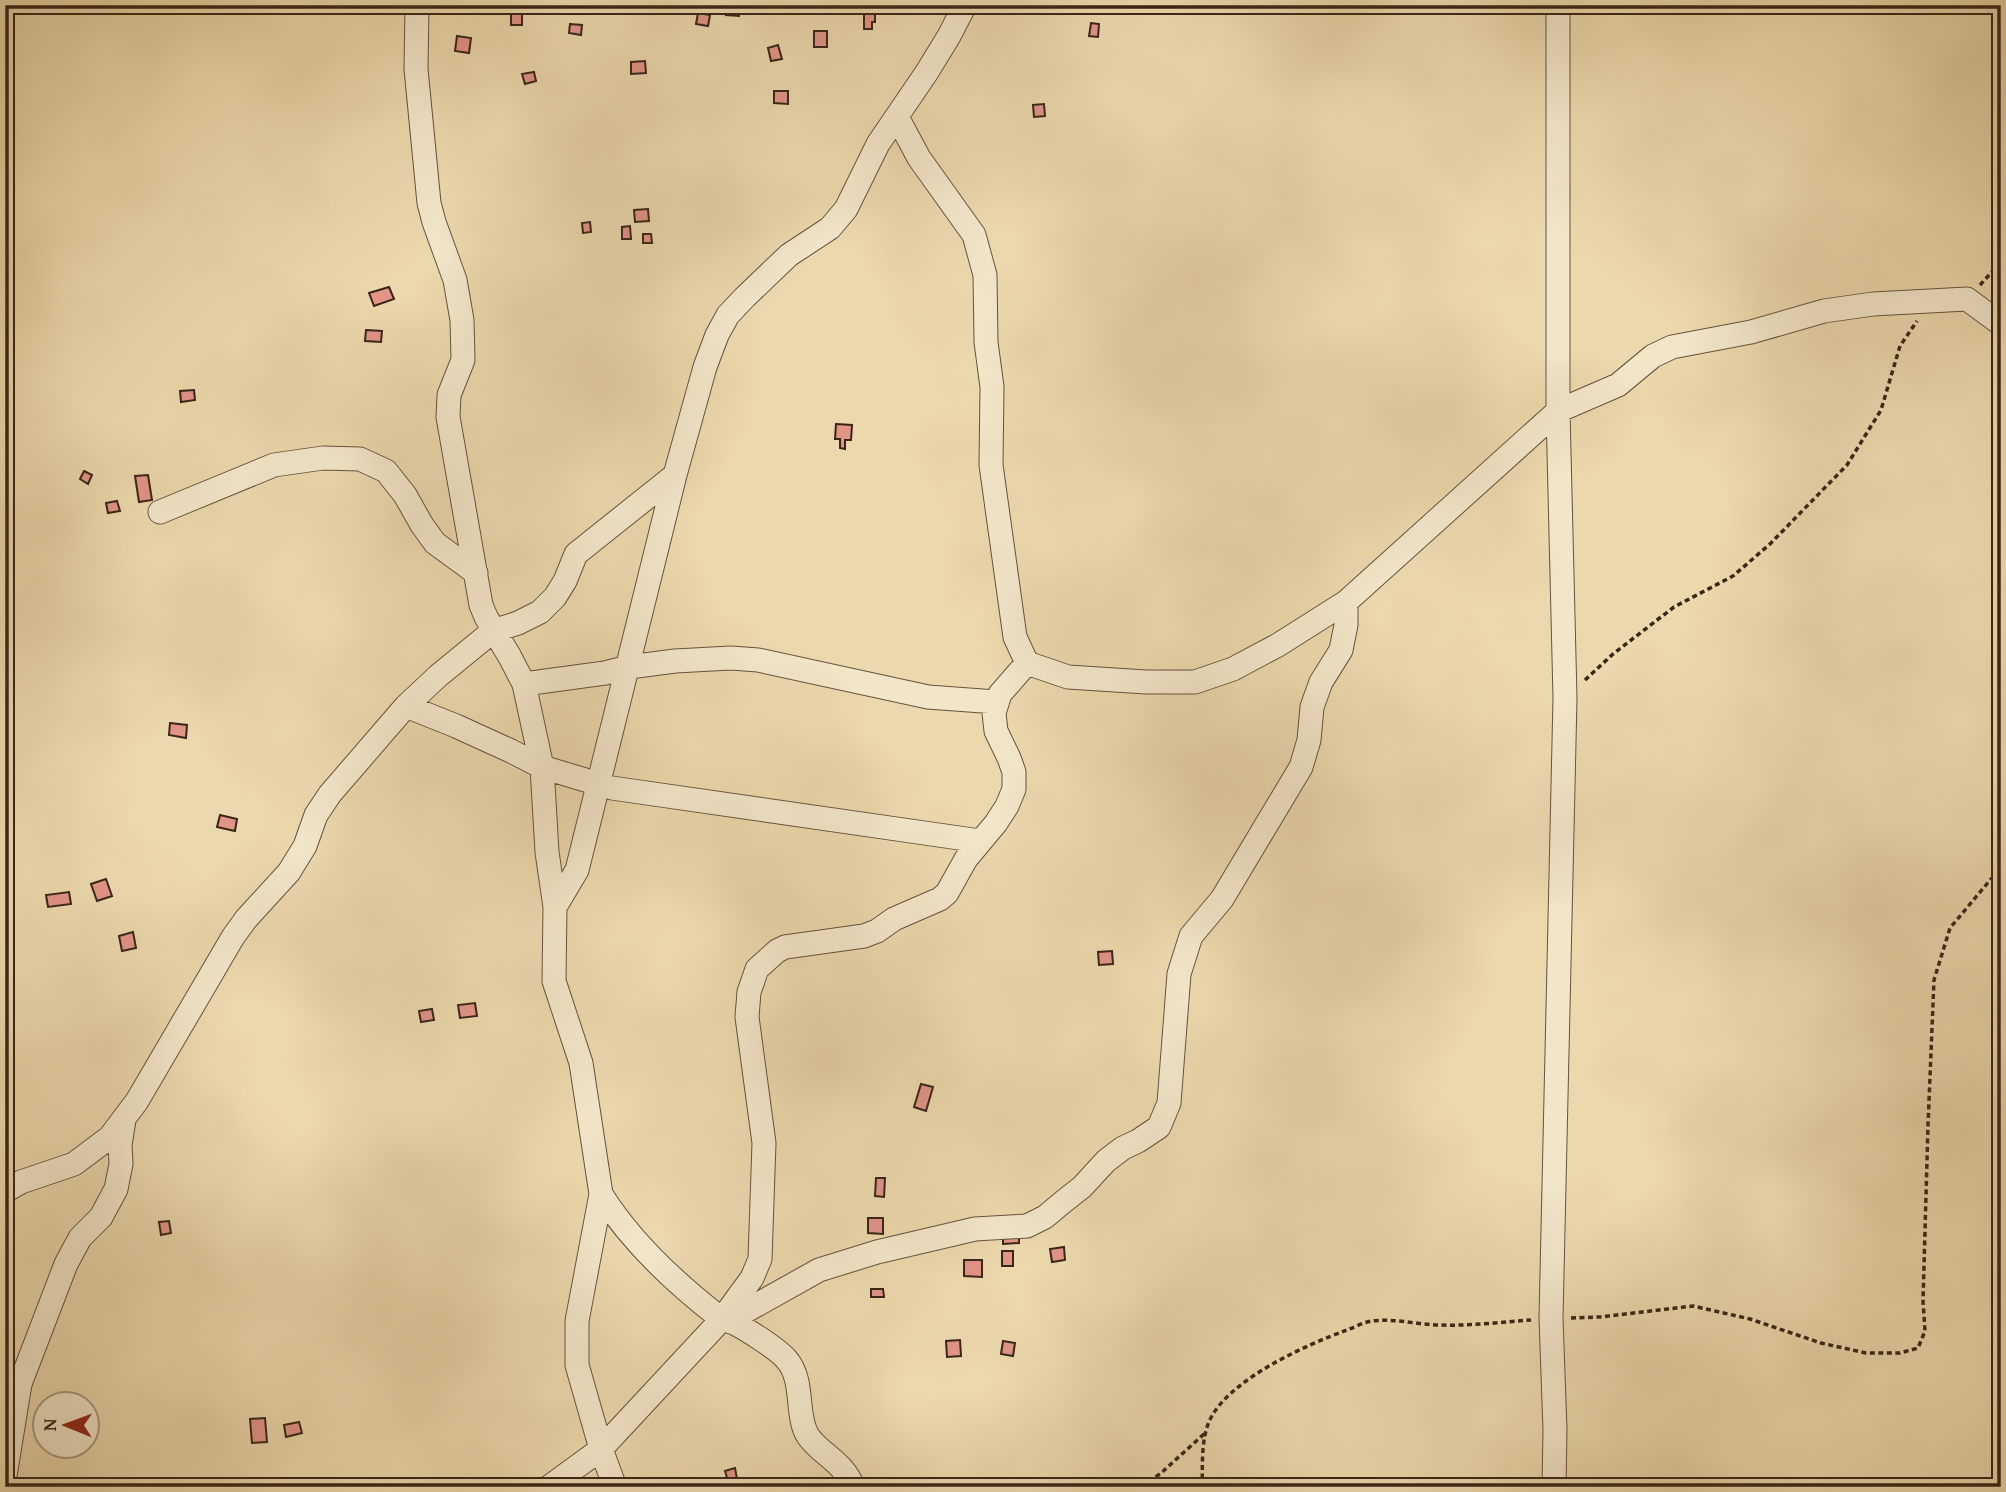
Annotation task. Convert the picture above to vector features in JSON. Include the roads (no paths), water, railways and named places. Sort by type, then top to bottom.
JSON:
[{"type":"street","points":[[418,5],[416,69],[429,203],[455,280],[462,320],[463,360],[449,395],[448,417],[481,605],[524,684],[542,767],[547,852],[555,907],[554,981],[581,1063],[601,1194],[577,1321],[577,1366],[615,1487]]},
{"type":"street","points":[[555,907],[577,870],[675,475],[705,367],[717,335],[728,316],[789,255],[830,228],[846,209],[878,144],[944,45],[965,5]]},
{"type":"street","points":[[1554,1487],[1551,1318],[1565,698],[1558,411],[1558,5]]},
{"type":"street","points":[[897,117],[919,158],[974,235],[985,275],[986,342],[992,387],[991,465],[1015,637],[1027,663],[1068,677],[1195,682],[1233,668],[1278,645],[1346,602],[1558,411],[1618,386],[1653,356],[1672,347],[1751,332],[1824,311],[1873,304],[1967,299],[2001,324]]},
{"type":"street","points":[[160,512],[274,465],[323,458],[360,459],[386,471],[405,495],[435,543],[475,573]]},
{"type":"street","points":[[5,1191],[20,1182],[74,1164],[110,1137],[124,1121],[233,937],[289,872],[305,846],[316,815],[330,794],[406,706],[438,676],[493,631],[540,612],[565,582],[576,554],[675,475]]},
{"type":"street","points":[[725,1320],[819,1269],[975,1229],[1027,1226],[1045,1217],[1123,1148],[1139,1142],[1159,1126],[1169,1103],[1179,974],[1191,936],[1222,899],[1301,767],[1309,740],[1312,707],[1321,682],[1341,650],[1346,625],[1346,602]]},
{"type":"street","points":[[524,684],[629,667],[712,659],[758,660],[928,697],[996,702]]},
{"type":"street","points":[[549,1487],[601,1449],[725,1320],[752,1278],[760,1259],[764,1143],[747,1017],[749,992],[757,969],[785,947],[864,936],[947,894],[966,859],[1007,806],[1014,789],[1014,772],[996,731],[994,713],[1000,694],[1027,663]]},
{"type":"street","points":[[406,706],[457,726],[542,767],[599,785],[980,841]]},
{"type":"street","points":[[5,1476],[20,1384],[65,1264],[80,1238],[101,1217],[116,1189],[124,1121]]},
{"type":"street","points":[[601,1194],[616,1219],[657,1264],[725,1320],[783,1356],[790,1364],[796,1374],[805,1432],[812,1442],[834,1459],[853,1487]]}]
